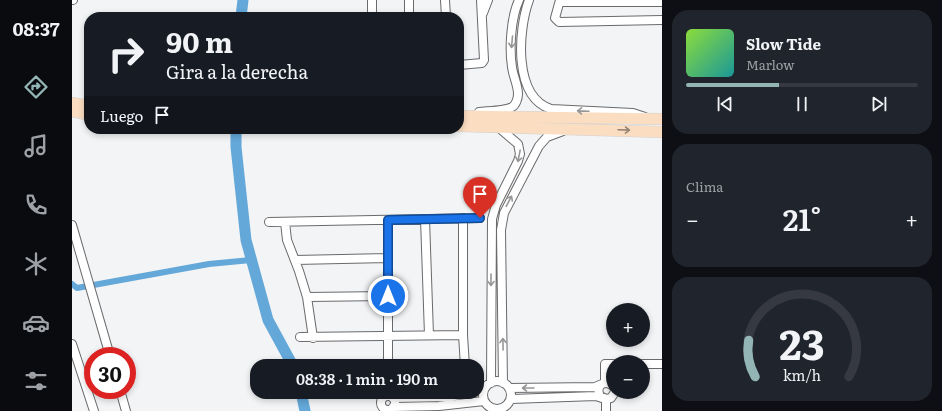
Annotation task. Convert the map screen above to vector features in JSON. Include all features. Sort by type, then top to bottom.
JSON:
[{"type":"main road","points":[[72,103],[84,105]]},
{"type":"main road","points":[[72,112],[84,114]]},
{"type":"main road","points":[[464,120],[662,119]]},
{"type":"main road","points":[[464,121],[498,127],[662,132]]},
{"type":"street","points":[[372,0],[372,12]]},
{"type":"street","points":[[409,0],[409,12]]},
{"type":"street","points":[[445,0],[446,12]]},
{"type":"street","points":[[464,65],[478,64],[482,63],[484,60],[481,0]]},
{"type":"street","points":[[482,15],[488,0]]},
{"type":"street","points":[[464,118],[475,113],[512,107],[516,104],[518,92],[511,65],[511,45],[514,15],[519,0]]},
{"type":"street","points":[[529,0],[524,16],[521,64],[532,97],[546,108],[560,111],[633,113],[642,115],[648,119]]},
{"type":"street","points":[[662,2],[560,1],[555,18],[559,22],[662,20]]},
{"type":"street","points":[[514,15],[524,16]]},
{"type":"street","points":[[511,65],[521,64]]},
{"type":"street","points":[[491,383],[492,220],[496,205],[520,154],[518,144],[498,127]]},
{"type":"street","points":[[390,402],[418,407],[484,401],[492,410],[503,410],[510,402],[511,391],[506,385],[501,230],[502,220],[509,201],[539,146],[547,137],[568,129]]},
{"type":"street","points":[[463,218],[463,334],[465,359]]},
{"type":"street","points":[[270,222],[480,218]]},
{"type":"street","points":[[425,219],[429,335]]},
{"type":"street","points":[[388,220],[388,359]]},
{"type":"street","points":[[285,222],[287,240],[307,297],[313,338]]},
{"type":"street","points":[[72,225],[107,347]]},
{"type":"street","points":[[295,260],[388,258]]},
{"type":"street","points":[[307,297],[388,296]]},
{"type":"street","points":[[300,337],[313,338],[463,334]]},
{"type":"street","points":[[72,344],[94,411]]},
{"type":"street","points":[[606,364],[604,385],[598,391],[606,411]]},
{"type":"street","points":[[650,364],[662,364]]},
{"type":"street","points":[[484,388],[495,381],[506,385],[555,387],[604,385]]},
{"type":"street","points":[[555,387],[555,397]]},
{"type":"street","points":[[578,387],[578,397]]},
{"type":"street","points":[[511,398],[606,398]]},
{"type":"street","points":[[123,399],[126,411]]},
{"type":"street","points":[[390,402],[411,399]]},
{"type":"street","points":[[418,399],[418,407]]},
{"type":"waterway","points":[[242,12],[243,0]]},
{"type":"waterway","points":[[236,134],[236,147],[246,240],[268,320],[289,359]]},
{"type":"waterway","points":[[72,284],[77,288],[209,264],[251,260]]},
{"type":"waterway","points":[[302,399],[305,411]]},
{"type":"route","points":[[388,296],[388,220],[480,218]]}]
